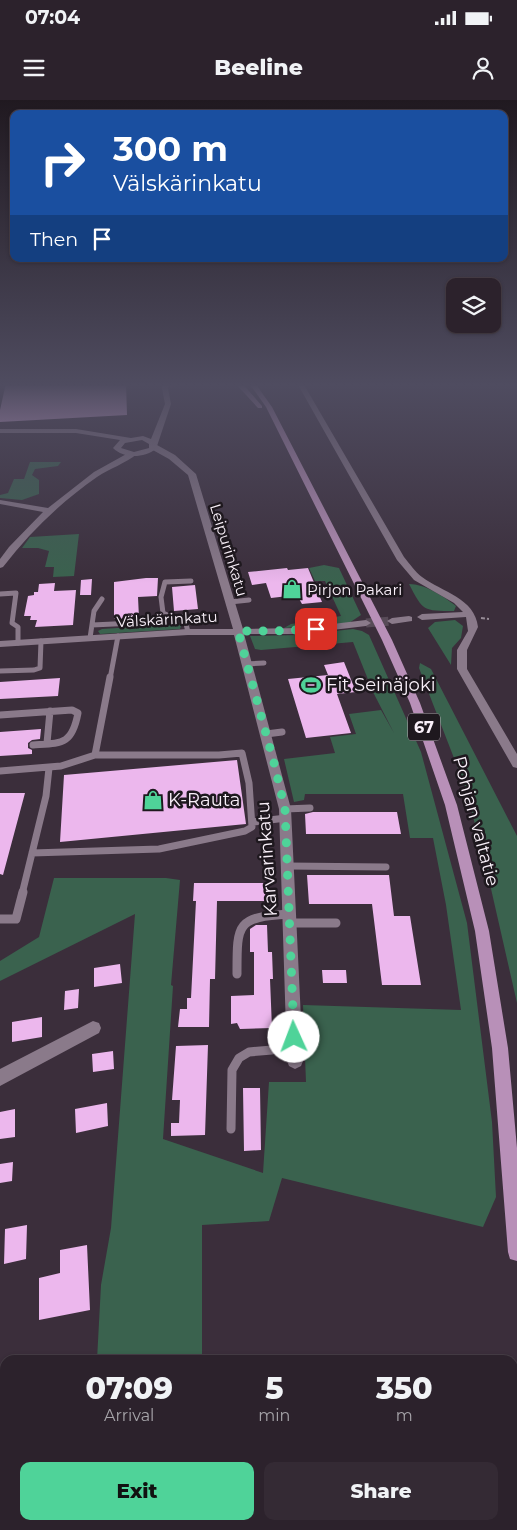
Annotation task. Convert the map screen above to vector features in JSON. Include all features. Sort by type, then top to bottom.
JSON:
[{"type":"main road","name":"Pohjan valtatie","points":[[291,450],[391,649],[415,703],[451,805],[482,931],[497,1028],[517,1252]]},
{"type":"street","points":[[112,463],[117,450]]},
{"type":"street","points":[[122,450],[133,454]]},
{"type":"street","points":[[142,453],[147,450]]},
{"type":"street","name":"Leipurinkatu","points":[[161,450],[192,474],[238,631]]},
{"type":"street","points":[[338,450],[400,558],[417,578],[452,596],[462,604],[469,614],[473,624],[472,635],[462,648],[460,658],[462,669],[517,764]]},
{"type":"street","points":[[0,565],[3,556],[49,511],[112,463],[133,454],[142,453],[172,457]]},
{"type":"street","points":[[0,502],[49,511]]},
{"type":"street","points":[[422,617],[469,614]]},
{"type":"street","points":[[392,620],[410,619]]},
{"type":"street","name":"Välskärinkatu","points":[[1,646],[18,643],[188,632],[299,631],[366,623]]},
{"type":"street","name":"Karvarinkatu","points":[[238,631],[285,814],[295,1061]]},
{"type":"street","points":[[0,1078],[93,1028]]},
{"type":"lane","points":[[188,632],[186,624],[164,613],[161,603],[165,582],[191,581]]},
{"type":"lane","points":[[0,594],[16,593],[12,623],[18,627],[18,643]]},
{"type":"lane","points":[[90,638],[94,612],[102,599]]},
{"type":"lane","points":[[230,602],[249,600]]},
{"type":"lane","points":[[169,617],[197,616]]},
{"type":"lane","points":[[92,625],[135,622]]},
{"type":"lane","points":[[95,755],[118,636]]},
{"type":"lane","points":[[0,671],[34,670],[40,668],[42,660],[40,655],[41,642]]},
{"type":"lane","points":[[246,664],[264,662]]},
{"type":"lane","points":[[0,714],[72,710],[78,713],[75,730],[71,738],[64,742],[33,745]]},
{"type":"lane","points":[[47,743],[50,711]]},
{"type":"lane","points":[[266,734],[282,732]]},
{"type":"lane","points":[[0,771],[49,768],[81,762],[95,755],[219,755],[242,753],[249,783],[254,822],[252,827],[159,849],[32,853]]},
{"type":"lane","points":[[0,919],[16,919],[46,796],[49,768]]},
{"type":"lane","points":[[254,822],[310,808]]},
{"type":"lane","points":[[288,866],[386,867]]},
{"type":"lane","points":[[237,974],[237,934],[246,921],[262,915],[336,923]]},
{"type":"lane","points":[[231,1129],[232,1070],[238,1058],[249,1052],[272,1050],[294,1037]]},
{"type":"path","points":[[480,616],[489,619]]},
{"type":"green space","points":[[30,462],[61,462],[58,466],[35,469],[32,475],[39,480],[39,494],[22,500],[0,498],[0,495],[8,493],[14,479],[24,479]]},
{"type":"green space","points":[[79,534],[74,576],[53,577],[54,567],[45,567],[49,551],[38,548],[22,548],[30,537]]},
{"type":"green space","points":[[324,565],[339,568],[361,615],[349,623],[284,628],[291,624],[341,616],[325,581],[315,581],[309,568]]},
{"type":"green space","points":[[409,584],[427,588],[440,595],[456,606],[454,611],[436,611],[425,608]]},
{"type":"green space","points":[[455,620],[463,626],[461,638],[452,648],[451,665],[428,628],[435,622]]},
{"type":"green space","points":[[179,624],[181,626],[180,629],[100,634],[98,631],[102,629]]},
{"type":"green space","points":[[353,629],[369,635],[421,752],[467,923],[492,1122],[496,1197],[483,1227],[282,1178],[269,1221],[202,1225],[202,1355],[97,1355],[101,1285],[111,1228],[135,914],[0,981],[0,961],[39,937],[54,878],[166,878],[180,880],[171,985],[173,986],[163,1139],[263,1173],[269,1082],[306,1082],[303,1005],[461,1010],[446,905],[433,838],[410,838],[403,794],[305,794],[304,800],[294,802],[284,759],[335,753],[330,737],[356,734],[349,714],[381,710],[394,733],[373,692],[353,642],[261,650],[255,649],[250,636],[299,635]]},
{"type":"green space","points":[[420,663],[431,669],[517,836],[517,1003],[466,789],[419,668]]},
{"type":"building","name":"Pirjon Pakari","points":[[287,568],[288,570],[308,568],[322,602],[302,604],[297,595],[271,598],[266,583],[252,585],[248,572]]},
{"type":"building","points":[[158,578],[157,596],[138,597],[139,618],[114,619],[114,582]]},
{"type":"building","points":[[92,579],[91,595],[80,595],[81,580]]},
{"type":"building","points":[[55,583],[54,591],[76,590],[73,625],[35,627],[37,620],[30,620],[31,616],[24,616],[28,596],[38,592],[39,584]]},
{"type":"building","points":[[195,585],[198,609],[174,611],[172,587]]},
{"type":"building","points":[[344,662],[356,692],[337,694],[351,733],[306,738],[288,679],[328,675],[324,665]]},
{"type":"building","points":[[60,678],[58,696],[0,699],[0,682]]},
{"type":"building","points":[[41,729],[40,739],[32,740],[28,743],[28,748],[32,750],[32,754],[0,756],[0,732]]},
{"type":"building","name":"K-Rauta","points":[[237,760],[246,824],[60,842],[64,775]]},
{"type":"building","points":[[0,793],[25,793],[3,875],[0,874]]},
{"type":"building","points":[[313,812],[397,812],[401,834],[306,834],[305,814]]},
{"type":"building","points":[[307,875],[389,875],[394,916],[410,916],[421,985],[382,985],[372,904],[309,904]]},
{"type":"building","points":[[194,883],[268,883],[269,901],[217,901],[215,979],[210,979],[209,1027],[178,1027],[180,1009],[187,1009],[187,998],[191,998],[196,901],[193,901]]},
{"type":"building","points":[[256,925],[267,925],[268,952],[272,952],[273,979],[270,979],[272,1028],[240,1029],[237,1023],[231,1024],[231,996],[254,995],[254,952],[250,952],[250,929]]},
{"type":"building","points":[[120,964],[122,983],[94,987],[94,968]]},
{"type":"building","points":[[322,970],[346,970],[347,983],[323,983]]},
{"type":"building","points":[[79,989],[78,1008],[64,1010],[65,991]]},
{"type":"building","points":[[42,1017],[42,1037],[12,1042],[12,1022]]},
{"type":"building","points":[[208,1045],[205,1135],[171,1136],[171,1123],[179,1123],[180,1100],[172,1100],[176,1046]]},
{"type":"building","points":[[113,1051],[114,1069],[93,1072],[92,1054]]},
{"type":"building","points":[[243,1088],[260,1088],[261,1150],[244,1151]]},
{"type":"building","points":[[107,1103],[108,1126],[76,1133],[75,1109]]},
{"type":"building","points":[[15,1109],[15,1137],[0,1139],[0,1112]]},
{"type":"building","points":[[13,1162],[12,1181],[0,1183],[0,1164]]},
{"type":"building","points":[[27,1225],[26,1259],[4,1264],[5,1229]]},
{"type":"building","points":[[87,1245],[90,1310],[39,1320],[39,1278],[60,1273],[60,1250]]},
{"type":"tunnel","points":[[366,623],[392,621]]},
{"type":"place","name":"Pirjon Pakari","points":[[292,589]]},
{"type":"place","name":"Fit Seinäjoki","points":[[311,685]]},
{"type":"place","name":"K-Rauta","points":[[153,800]]},
{"type":"route","points":[[294,1037],[285,809],[238,631],[299,631],[316,629]]}]
